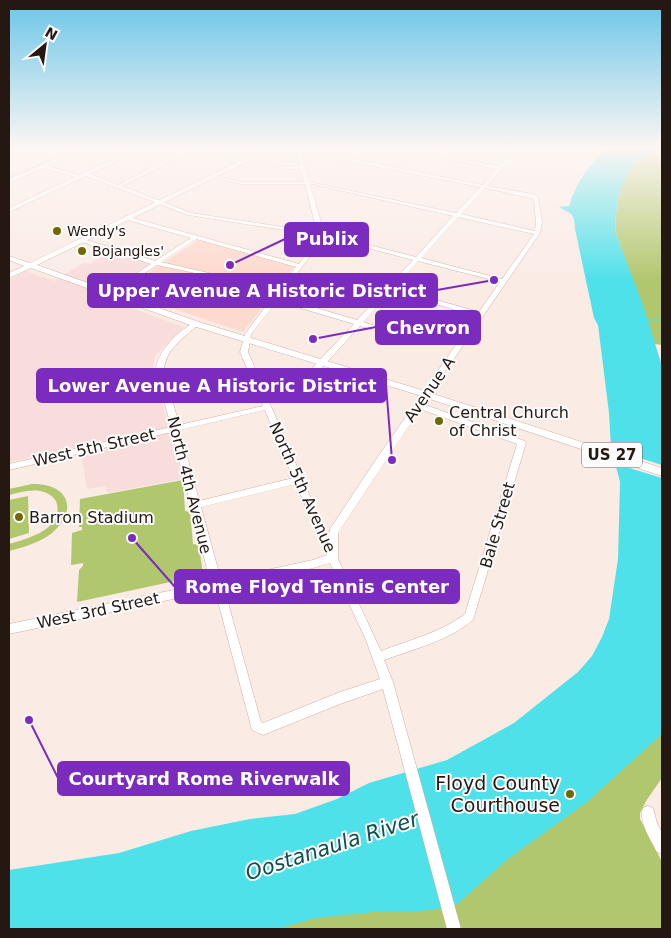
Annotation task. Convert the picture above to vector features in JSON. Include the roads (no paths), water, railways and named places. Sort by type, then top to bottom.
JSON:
[{"type":"main road","points":[[9,276],[182,192]]},
{"type":"main road","points":[[54,275],[43,263],[56,252]]},
{"type":"main road","points":[[9,258],[27,266]]},
{"type":"main road","name":"US 27","points":[[27,266],[196,324],[425,395],[662,472]]},
{"type":"street","points":[[9,210],[49,192]]},
{"type":"street","points":[[128,192],[194,215],[320,234],[503,281]]},
{"type":"street","points":[[246,340],[248,334],[319,241],[320,234],[309,192]]},
{"type":"street","points":[[348,192],[537,233],[539,222],[536,198],[513,192]]},
{"type":"street","points":[[263,395],[296,387],[359,323],[479,192]]},
{"type":"street","points":[[126,218],[300,266]]},
{"type":"street","name":"Avenue A","points":[[334,557],[333,532],[537,233]]},
{"type":"street","points":[[109,294],[196,237]]},
{"type":"street","points":[[81,240],[156,263],[211,275],[275,298],[406,337]]},
{"type":"street","points":[[390,288],[481,315]]},
{"type":"street","name":"North 4th Avenue","points":[[196,324],[165,352],[160,362],[195,505],[256,726],[259,728],[268,727],[340,698],[387,682]]},
{"type":"street","name":"North 5th Avenue","points":[[246,340],[244,352],[378,657],[400,728]]},
{"type":"street","name":"Bale Street","points":[[378,657],[446,631],[470,618],[522,444],[418,405]]},
{"type":"street","name":"West 5th Street","points":[[9,467],[268,407]]},
{"type":"street","points":[[195,505],[299,480]]},
{"type":"street","name":"West 3rd Street","points":[[9,629],[313,564],[334,557]]},
{"type":"street","points":[[400,728],[454,929]]},
{"type":"street","points":[[648,813],[651,825],[662,847]]},
{"type":"water","name":"Oostanaula River","points":[[574,192],[620,192],[617,206],[616,234],[644,308],[662,366],[662,734],[587,802],[508,859],[454,907],[413,912],[374,912],[316,918],[276,929],[9,929],[9,870],[119,853],[191,831],[250,819],[295,814],[337,799],[369,783],[447,760],[514,723],[578,672],[592,656],[609,619],[618,559],[620,482],[611,447],[609,413],[598,325],[594,318],[574,219],[571,214],[559,207],[569,206]]},
{"type":"waterway","points":[[649,320],[662,320]]},
{"type":"place","name":"Wendy's","points":[[57,231]]},
{"type":"place","name":"Bojangles'","points":[[82,251]]},
{"type":"place","name":"Publix","points":[[230,265]]},
{"type":"place","name":"Upper Avenue A Historic District","points":[[494,280]]},
{"type":"place","name":"Chevron","points":[[313,339]]},
{"type":"place","name":"Central Church of Christ","points":[[439,421]]},
{"type":"place","name":"Lower Avenue A Historic District","points":[[392,460]]},
{"type":"place","name":"Barron Stadium","points":[[19,517]]},
{"type":"place","name":"Rome Floyd Tennis Center","points":[[132,538]]},
{"type":"place","name":"Courtyard Rome Riverwalk","points":[[29,720]]},
{"type":"place","name":"Floyd County Courthouse","points":[[570,794]]}]
